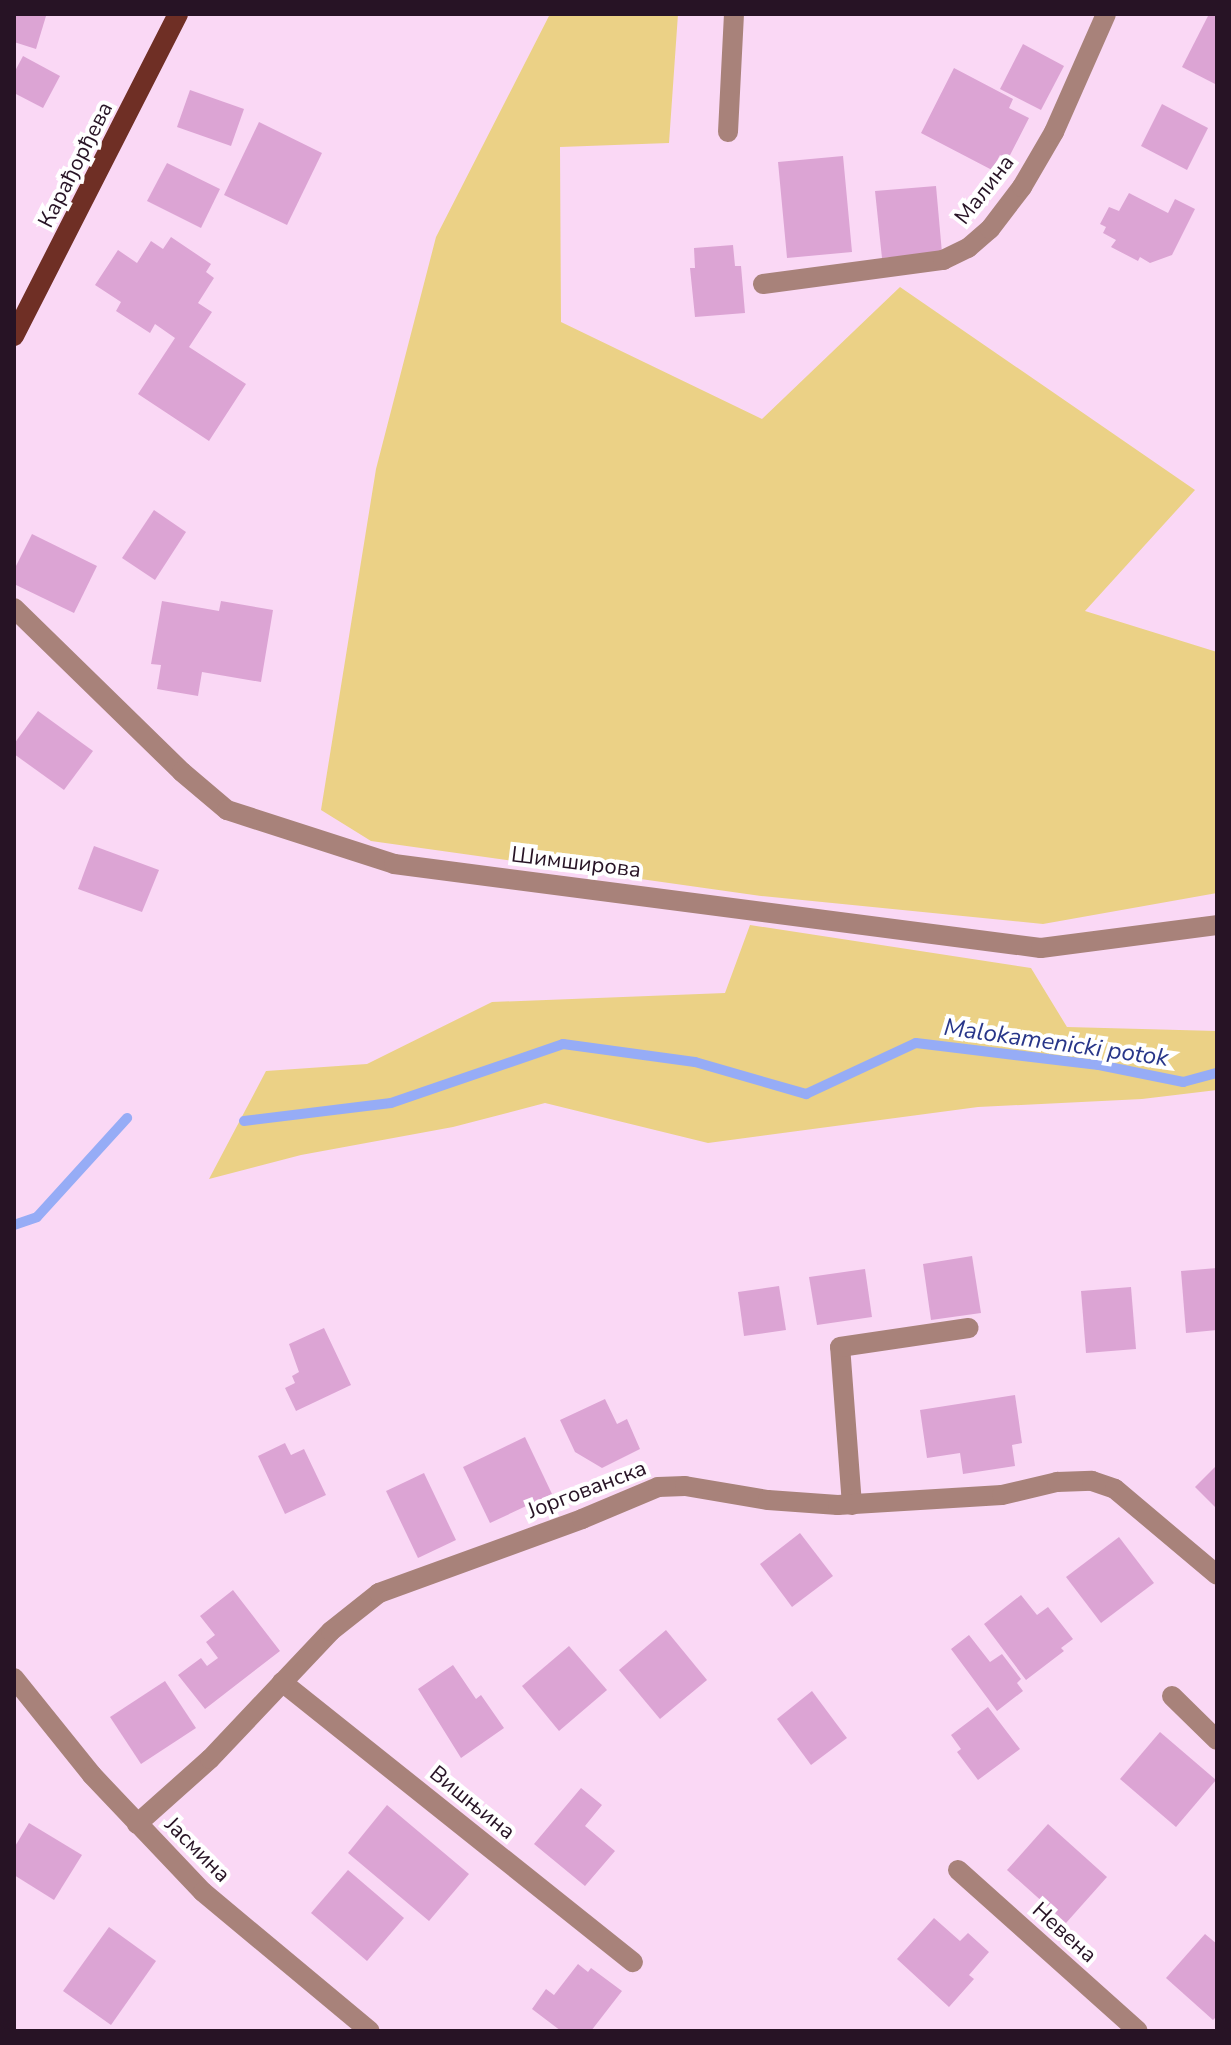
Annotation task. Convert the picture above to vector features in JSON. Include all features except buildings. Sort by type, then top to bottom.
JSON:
[{"type":"main road","name":"Карађорђева","points":[[14,336],[178,14]]},
{"type":"street","points":[[728,132],[734,14]]},
{"type":"street","name":"Малина","points":[[763,284],[943,260],[968,248],[990,229],[1038,160],[1054,132],[1106,14]]},
{"type":"street","name":"Шимширова","points":[[14,608],[182,772],[227,810],[394,864],[1041,948],[1217,925]]},
{"type":"street","points":[[852,1505],[840,1347],[969,1328]]},
{"type":"street","name":"Јоргованска","points":[[137,1824],[210,1759],[331,1631],[379,1593],[582,1519],[638,1492],[658,1487],[685,1486],[781,1501],[852,1505],[1002,1495],[1057,1482],[1092,1481],[1115,1489],[1217,1575]]},
{"type":"street","name":"Јасмина","points":[[14,1678],[92,1775],[203,1892],[370,2031]]},
{"type":"street","name":"Вишњина","points":[[282,1682],[633,1962]]},
{"type":"street","points":[[1172,1696],[1217,1740]]},
{"type":"street","name":"Невена","points":[[958,1870],[1138,2031]]},
{"type":"shaded area","points":[[550,14],[678,14],[669,143],[560,147],[561,322],[762,419],[900,287],[1195,490],[1085,611],[1217,652],[1217,893],[1043,924],[761,896],[371,841],[321,810],[376,469],[436,237]]},
{"type":"shaded area","points":[[750,925],[1031,968],[1067,1027],[1217,1031],[1217,1090],[1142,1099],[978,1107],[708,1143],[545,1103],[453,1127],[301,1155],[209,1179],[266,1071],[367,1064],[492,1002],[725,993]]},
{"type":"waterway","name":"Malokamenicki potok","points":[[244,1121],[391,1103],[563,1044],[695,1062],[806,1094],[916,1043],[1099,1065],[1183,1082],[1217,1073]]},
{"type":"waterway","name":"Malokamenicki potok","points":[[14,1225],[37,1217],[127,1118]]}]
